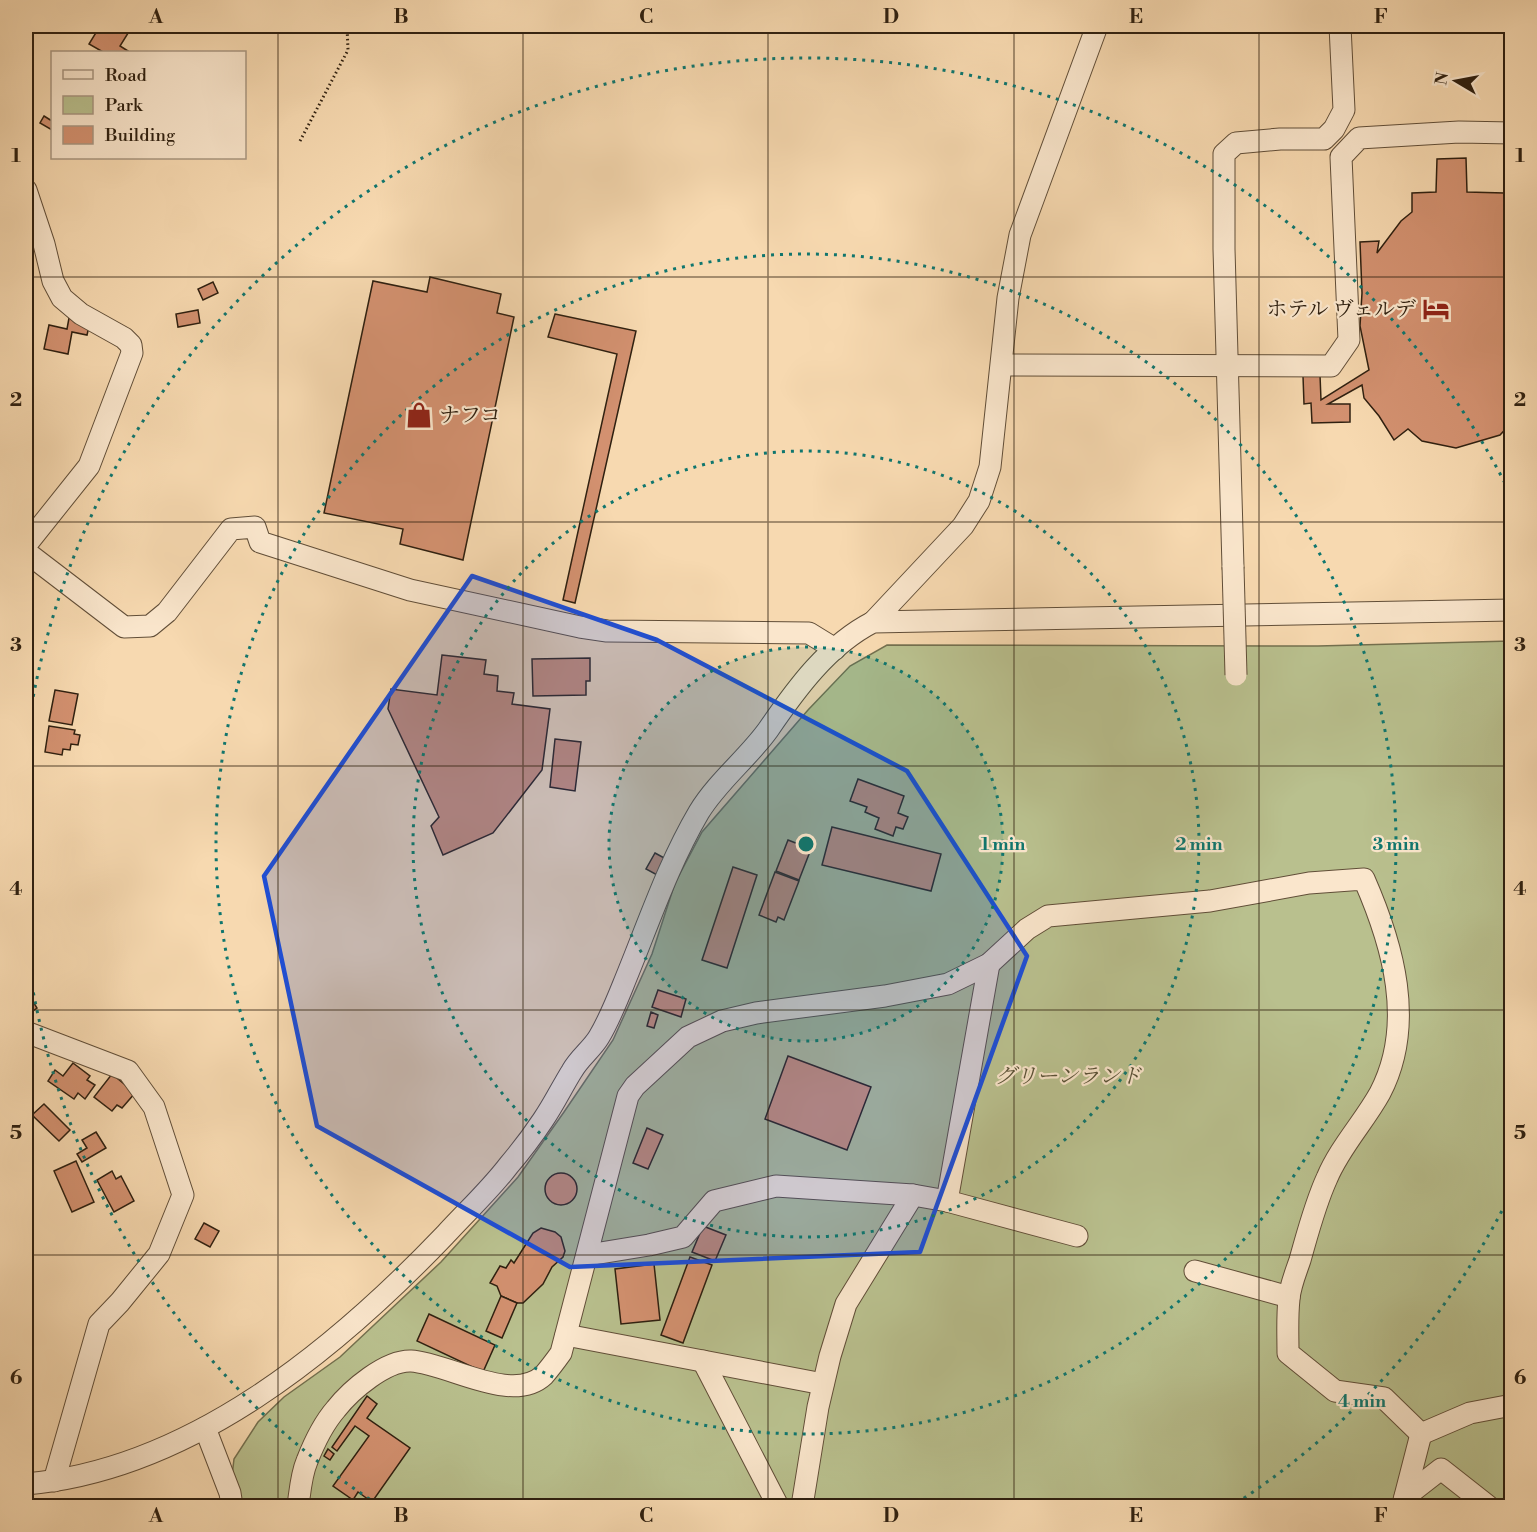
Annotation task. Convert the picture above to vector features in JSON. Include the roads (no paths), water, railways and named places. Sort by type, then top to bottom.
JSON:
[{"type":"street","points":[[26,1484],[98,1472],[148,1454],[205,1428],[253,1399],[321,1349],[378,1301],[429,1252],[507,1169],[544,1119],[574,1067],[598,1039],[616,1002],[660,892],[700,810],[757,744],[797,688],[835,649],[859,629],[873,622],[963,526],[980,501],[990,467],[1008,298],[1020,235],[1097,26]]},
{"type":"street","points":[[1236,675],[1227,367],[1224,154],[1236,143],[1280,139],[1324,139],[1334,129],[1344,110],[1340,26]]},
{"type":"street","points":[[1002,365],[1331,366],[1349,340],[1341,157],[1359,138],[1460,132],[1512,133]]},
{"type":"street","points":[[26,189],[53,281],[62,298],[81,314],[124,338],[130,345],[132,353],[89,466],[26,545]]},
{"type":"street","points":[[26,552],[124,627],[150,626],[167,612],[231,529],[255,527],[260,542],[410,590],[580,627],[607,632],[809,633],[835,649]]},
{"type":"street","points":[[873,622],[1512,610]]},
{"type":"street","points":[[298,1506],[305,1464],[320,1433],[336,1408],[366,1380],[395,1363],[412,1361],[507,1386],[528,1384],[543,1376],[561,1353],[628,1096],[688,1037],[722,1021],[756,1013],[885,996],[948,984],[989,964],[1027,930],[1048,916],[1210,901],[1309,883],[1364,879],[1380,915],[1393,963],[1399,1005],[1398,1029],[1392,1062],[1380,1093],[1327,1177],[1289,1297],[1288,1353],[1335,1391],[1384,1398],[1421,1434]]},
{"type":"street","points":[[947,1201],[989,964]]},
{"type":"street","points":[[26,1032],[128,1071],[154,1107],[183,1195],[159,1254],[120,1302],[99,1323],[54,1481]]},
{"type":"street","points":[[588,1255],[683,1237],[714,1201],[776,1186],[913,1195],[947,1201],[1077,1236]]},
{"type":"street","points":[[802,1506],[823,1384],[846,1304],[913,1195]]},
{"type":"street","points":[[1195,1271],[1289,1297]]},
{"type":"street","points":[[566,1335],[823,1384]]},
{"type":"street","points":[[703,1361],[778,1506]]},
{"type":"street","points":[[1421,1434],[1470,1413],[1512,1405]]},
{"type":"street","points":[[205,1428],[230,1493],[232,1506]]},
{"type":"street","points":[[1403,1502],[1421,1434]]},
{"type":"street","points":[[1403,1502],[1442,1469],[1488,1506]]},
{"type":"place","name":"ホテル ヴェルデ","points":[[1436,309]]},
{"type":"place","name":"ナフコ","points":[[419,415]]},
{"type":"park label","name":"グリーンランド","points":[[1068,1076]]}]
